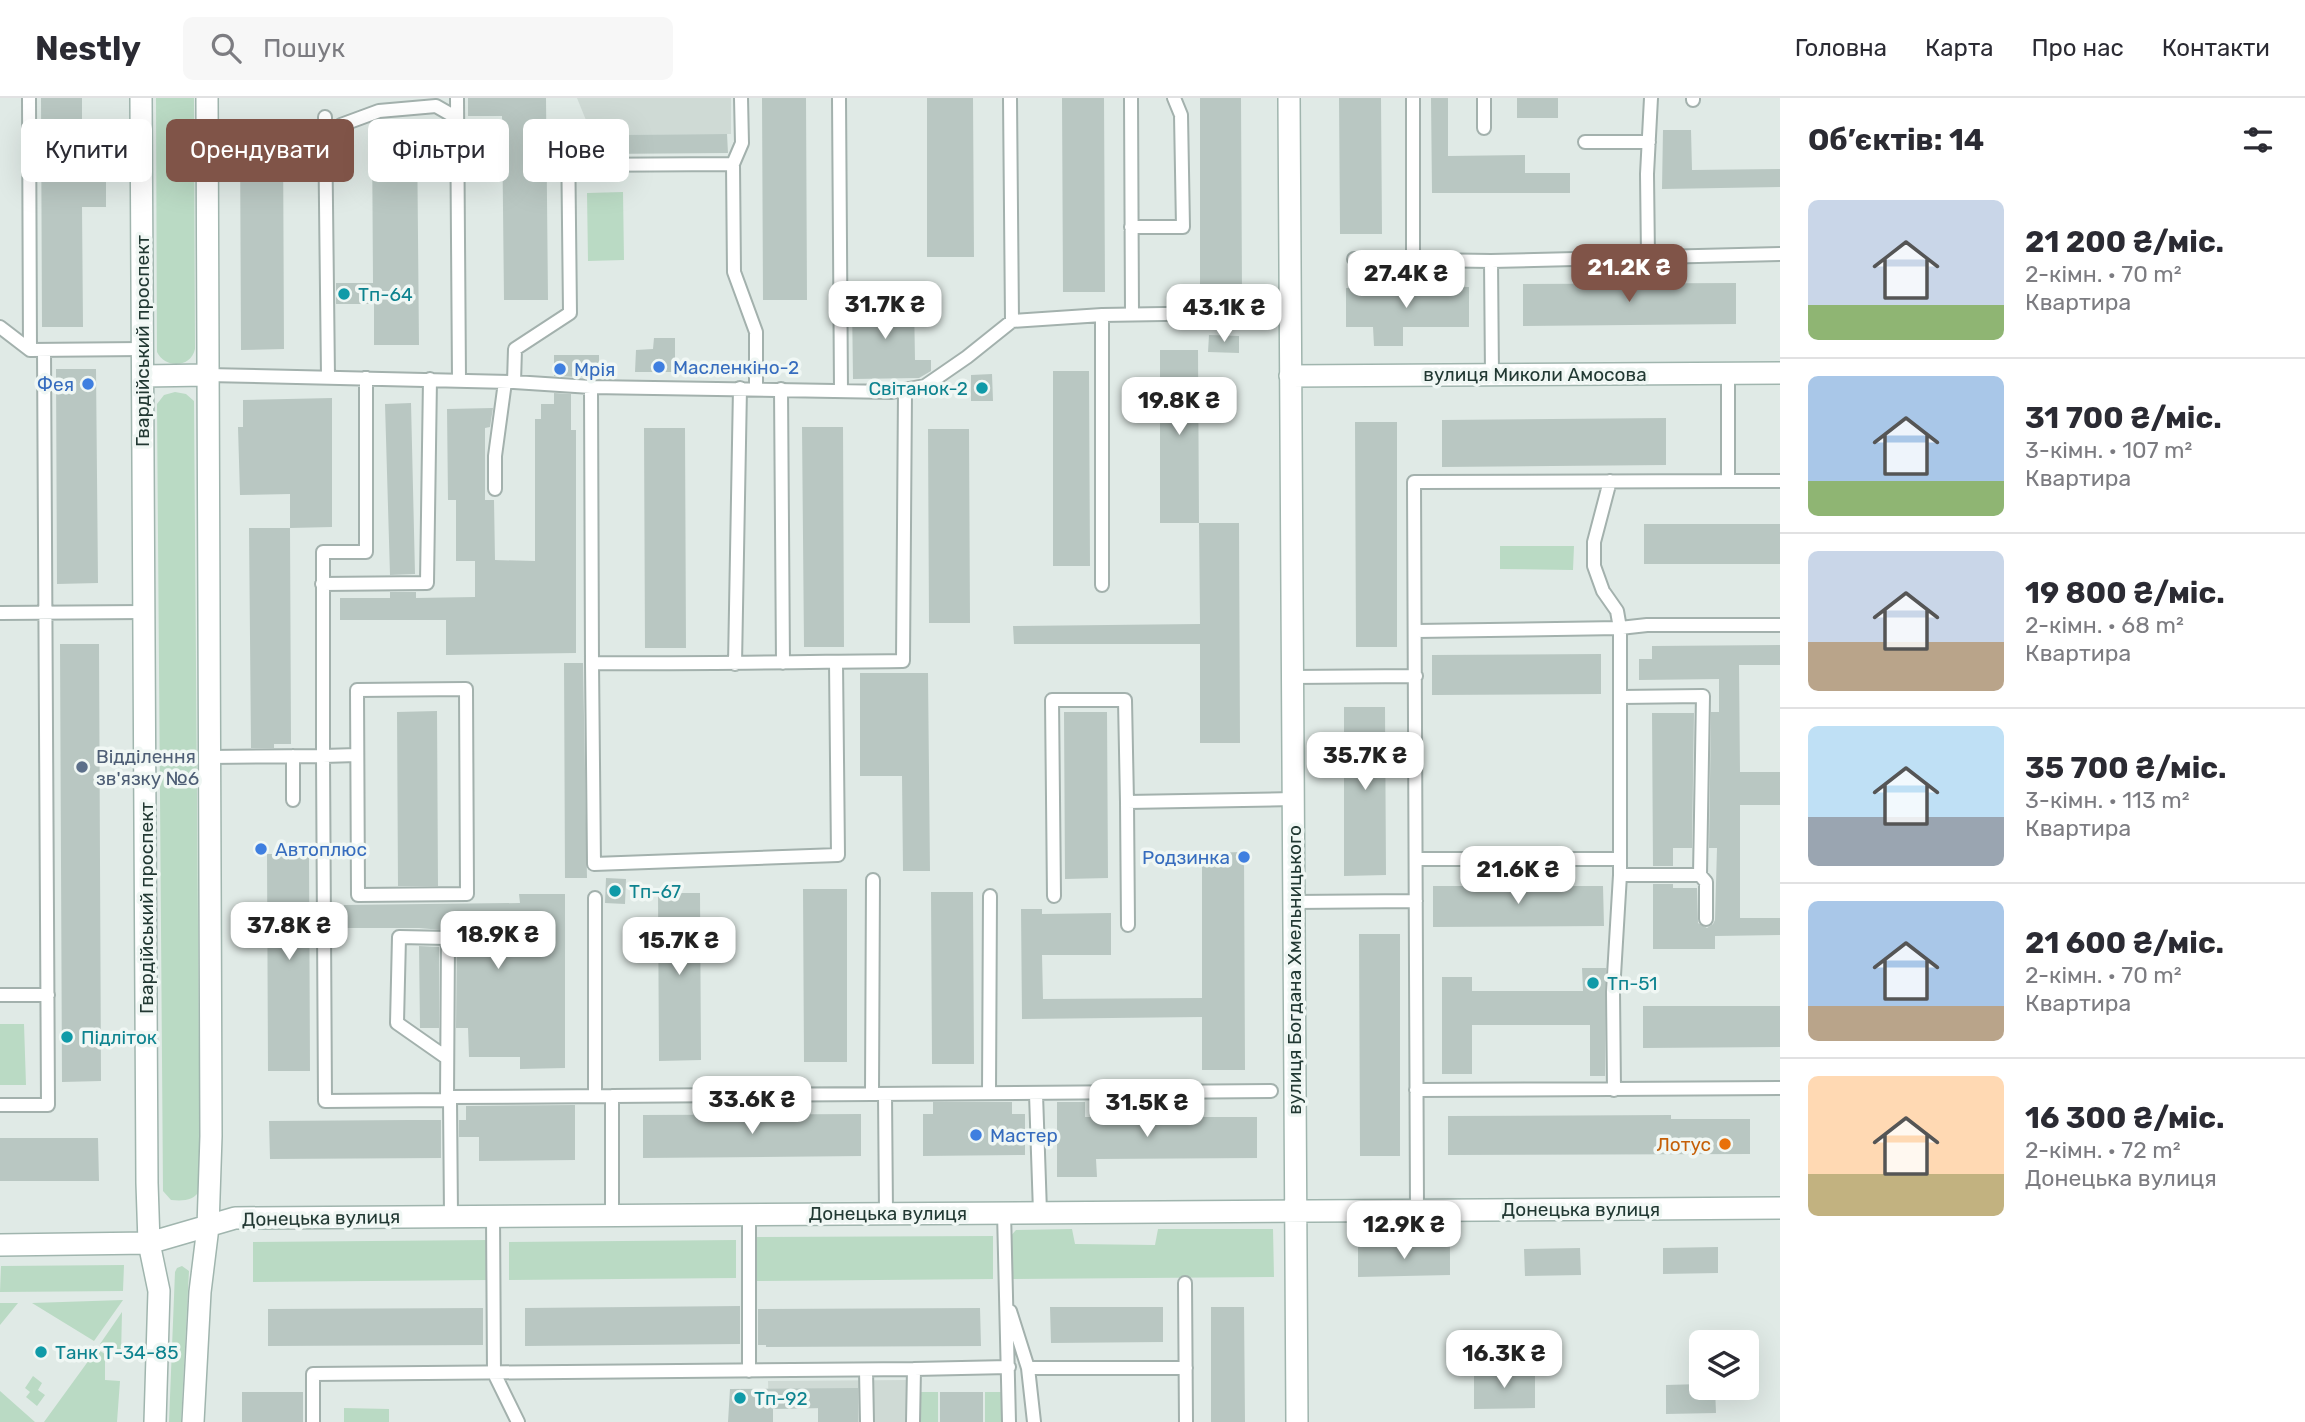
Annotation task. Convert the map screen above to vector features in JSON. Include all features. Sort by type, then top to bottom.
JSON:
[{"type":"main road","name":"Гвардійський проспект","points":[[141,98],[149,1243],[159,1291],[155,1422]]},
{"type":"main road","points":[[193,1422],[200,1292],[208,1227],[211,1136],[207,98]]},
{"type":"main road","name":"вулиця Богдана Хмельницького","points":[[1289,98],[1297,1422]]},
{"type":"main road","name":"вулиця Миколи Амосова","points":[[1290,376],[1780,373]]},
{"type":"main road","points":[[143,376],[207,375]]},
{"type":"main road","name":"Донецька вулиця","points":[[0,1245],[149,1243],[235,1218],[1780,1208]]},
{"type":"lane","points":[[0,1105],[48,1105],[45,612],[29,98]]},
{"type":"lane","points":[[457,98],[459,380]]},
{"type":"lane","points":[[741,98],[742,143],[733,164],[734,272],[756,331],[756,388]]},
{"type":"lane","points":[[839,98],[841,391]]},
{"type":"lane","points":[[1010,98],[1013,321]]},
{"type":"lane","points":[[1130,98],[1132,314]]},
{"type":"lane","points":[[1132,227],[1183,227],[1181,115],[1174,98]]},
{"type":"lane","points":[[1413,98],[1413,259]]},
{"type":"lane","points":[[1484,98],[1484,128]]},
{"type":"lane","points":[[1648,257],[1651,98]]},
{"type":"lane","points":[[354,120],[379,111],[436,106],[457,118]]},
{"type":"lane","points":[[1585,142],[1649,142]]},
{"type":"lane","points":[[629,165],[733,164]]},
{"type":"lane","points":[[326,182],[328,377]]},
{"type":"lane","points":[[495,489],[495,456],[515,349],[570,313],[568,182]]},
{"type":"lane","points":[[1354,259],[1491,261],[1780,254]]},
{"type":"lane","points":[[1491,261],[1492,375]]},
{"type":"lane","points":[[207,375],[430,379],[591,387],[905,391],[925,386],[1013,321],[1132,314],[1290,312]]},
{"type":"lane","points":[[1102,315],[1102,585]]},
{"type":"lane","points":[[0,327],[37,350],[142,349]]},
{"type":"lane","points":[[1728,374],[1728,481]]},
{"type":"lane","points":[[366,378],[366,552],[323,552],[325,1101],[449,1100],[450,1097],[1271,1091]]},
{"type":"lane","points":[[322,584],[428,583],[430,379]]},
{"type":"lane","points":[[591,387],[594,864],[838,855],[836,662]]},
{"type":"lane","points":[[735,664],[740,388]]},
{"type":"lane","points":[[781,389],[783,663]]},
{"type":"lane","points":[[592,663],[904,661],[905,391]]},
{"type":"lane","points":[[1610,481],[1594,542],[1594,566],[1603,591],[1617,611],[1620,628],[1620,875],[1614,979],[1614,1090]]},
{"type":"lane","points":[[1417,1210],[1414,482],[1780,481]]},
{"type":"lane","points":[[0,613],[144,612]]},
{"type":"lane","points":[[1416,631],[1620,628],[1647,625],[1780,625]]},
{"type":"lane","points":[[1292,677],[1416,676]]},
{"type":"lane","points":[[466,689],[467,894],[358,895],[357,755],[357,690],[466,689]]},
{"type":"lane","points":[[1621,697],[1703,696],[1700,874],[1706,881],[1706,919]]},
{"type":"lane","points":[[1054,896],[1052,700],[1125,700],[1128,925]]},
{"type":"lane","points":[[209,757],[357,755]]},
{"type":"lane","points":[[293,757],[293,800]]},
{"type":"lane","points":[[1127,802],[1294,799]]},
{"type":"lane","points":[[1416,859],[1620,859]]},
{"type":"lane","points":[[1620,875],[1700,874]]},
{"type":"lane","points":[[873,880],[879,1094],[886,1213]]},
{"type":"lane","points":[[989,1093],[990,896]]},
{"type":"lane","points":[[595,898],[595,1096]]},
{"type":"lane","points":[[1293,902],[1416,901]]},
{"type":"lane","points":[[447,1058],[397,1023],[399,937],[448,938],[447,1058],[451,1216]]},
{"type":"lane","points":[[0,995],[48,995]]},
{"type":"lane","points":[[1416,1090],[1780,1088]]},
{"type":"lane","points":[[1036,1094],[1040,1212]]},
{"type":"lane","points":[[612,1096],[612,1215]]},
{"type":"lane","points":[[1004,1212],[1009,1422]]},
{"type":"lane","points":[[749,1214],[749,1371]]},
{"type":"lane","points":[[493,1216],[494,1373],[518,1422]]},
{"type":"lane","points":[[1185,1283],[1186,1422]]},
{"type":"lane","points":[[1007,1305],[1014,1319],[1028,1368],[1034,1422]]},
{"type":"lane","points":[[313,1422],[313,1374],[1009,1367]]},
{"type":"lane","points":[[1028,1368],[1186,1368]]},
{"type":"lane","points":[[913,1422],[914,1369]]},
{"type":"lane","points":[[866,1370],[867,1422]]},
{"type":"shaded area","points":[[577,98],[731,98],[731,134],[629,135],[629,119],[586,119]]},
{"type":"shaded area","points":[[907,1380],[908,1422],[839,1422],[838,1408],[769,1409],[768,1381]]},
{"type":"green space","points":[[156,98],[194,98],[194,119],[166,119],[166,182],[194,182],[195,349],[188,360],[178,364],[171,364],[157,352]]},
{"type":"green space","points":[[623,192],[624,260],[588,261],[587,193]]},
{"type":"green space","points":[[175,392],[186,394],[194,401],[200,1189],[192,1198],[180,1200],[171,1200],[163,1191],[157,404],[164,395]]},
{"type":"green space","points":[[1500,546],[1574,546],[1573,570],[1500,569]]},
{"type":"green space","points":[[0,1024],[24,1024],[26,1085],[0,1085]]},
{"type":"green space","points":[[1072,1229],[1075,1244],[1155,1245],[1158,1229],[1273,1229],[1274,1277],[1011,1279],[1009,1238],[1016,1230]]},
{"type":"green space","points":[[993,1236],[993,1279],[756,1281],[756,1237]]},
{"type":"green space","points":[[489,1240],[489,1280],[253,1282],[253,1242]]},
{"type":"green space","points":[[736,1240],[736,1278],[509,1280],[509,1242]]},
{"type":"green space","points":[[124,1265],[123,1291],[0,1292],[1,1266]]},
{"type":"green space","points":[[182,1266],[189,1271],[181,1422],[169,1422],[175,1272]]},
{"type":"green space","points":[[123,1300],[94,1341],[32,1303]]},
{"type":"green space","points":[[0,1303],[18,1303],[0,1325]]},
{"type":"green space","points":[[122,1312],[121,1355],[100,1344]]},
{"type":"green space","points":[[97,1349],[105,1354],[105,1380],[120,1381],[117,1422],[44,1422]]},
{"type":"green space","points":[[33,1376],[42,1383],[38,1390],[45,1395],[37,1406],[26,1397],[30,1392],[25,1388]]},
{"type":"green space","points":[[0,1391],[35,1422],[0,1422]]},
{"type":"green space","points":[[920,1392],[938,1392],[938,1422],[920,1422]]},
{"type":"green space","points":[[985,1392],[1004,1392],[1004,1422],[985,1422]]},
{"type":"green space","points":[[344,1408],[389,1409],[389,1422],[344,1422]]},
{"type":"building","points":[[41,98],[82,98],[82,119],[41,119]]},
{"type":"building","points":[[468,98],[546,98],[546,119],[523,119],[523,182],[547,182],[548,300],[504,300],[503,182],[509,182],[509,119],[502,119],[502,116],[468,116]]},
{"type":"building","points":[[762,98],[806,98],[807,300],[763,300]]},
{"type":"building","points":[[927,98],[973,98],[974,257],[927,257]]},
{"type":"building","points":[[1062,98],[1104,98],[1105,292],[1063,292]]},
{"type":"building","points":[[1200,98],[1241,98],[1242,294],[1200,294]]},
{"type":"building","points":[[1339,98],[1381,98],[1382,234],[1340,234]]},
{"type":"building","points":[[1431,98],[1448,98],[1448,156],[1525,155],[1525,173],[1570,173],[1570,193],[1432,193]]},
{"type":"building","points":[[1517,98],[1558,98],[1558,118],[1517,118]]},
{"type":"building","points":[[1663,130],[1691,130],[1692,170],[1780,169],[1780,187],[1662,189]]},
{"type":"building","points":[[727,134],[728,153],[629,154],[629,135]]},
{"type":"building","points":[[41,182],[106,182],[106,207],[82,207],[83,327],[42,327]]},
{"type":"building","points":[[240,182],[283,182],[284,349],[241,350]]},
{"type":"building","points":[[372,182],[418,182],[419,345],[374,345],[374,304],[336,304],[336,283],[373,283]]},
{"type":"building","points":[[1736,283],[1736,324],[1523,326],[1523,284]]},
{"type":"building","points":[[1469,287],[1469,327],[1403,327],[1403,346],[1374,346],[1373,327],[1346,327],[1346,288]]},
{"type":"building","points":[[914,301],[915,360],[931,360],[931,371],[919,378],[853,379],[852,302]]},
{"type":"building","points":[[1209,335],[1239,336],[1239,353],[1208,352]]},
{"type":"building","points":[[654,338],[675,338],[675,372],[635,372],[636,350],[653,349]]},
{"type":"building","points":[[1160,350],[1198,350],[1199,523],[1160,523]]},
{"type":"building","points":[[554,355],[599,355],[599,378],[554,376]]},
{"type":"building","points":[[56,369],[96,369],[98,583],[57,584]]},
{"type":"building","points":[[1053,371],[1089,371],[1090,566],[1053,566]]},
{"type":"building","name":"Світанок-2","points":[[992,374],[993,401],[971,401],[971,375]]},
{"type":"building","points":[[554,393],[571,394],[571,430],[576,430],[576,653],[446,655],[446,620],[340,620],[340,598],[390,598],[390,592],[416,592],[416,598],[475,597],[475,561],[456,561],[456,500],[448,500],[447,409],[493,408],[490,427],[485,428],[485,500],[494,500],[495,560],[535,561],[535,419],[541,419],[541,404],[554,404]]},
{"type":"building","points":[[332,398],[332,527],[290,528],[290,494],[240,495],[238,427],[243,427],[243,400]]},
{"type":"building","points":[[411,403],[415,574],[390,575],[385,404]]},
{"type":"building","points":[[1666,418],[1666,465],[1442,467],[1442,420]]},
{"type":"building","points":[[1355,422],[1397,422],[1397,647],[1356,647]]},
{"type":"building","points":[[802,427],[843,427],[844,647],[804,647]]},
{"type":"building","points":[[644,428],[685,428],[686,648],[645,648]]},
{"type":"building","points":[[928,429],[969,429],[970,623],[929,623]]},
{"type":"building","points":[[1199,523],[1239,523],[1240,743],[1200,743],[1200,644],[1014,644],[1013,626],[1200,624]]},
{"type":"building","points":[[1644,524],[1780,524],[1780,564],[1644,564]]},
{"type":"building","points":[[249,528],[290,528],[291,744],[274,744],[274,748],[251,748]]},
{"type":"building","points":[[60,644],[99,644],[101,1081],[62,1082]]},
{"type":"building","points":[[1780,645],[1780,665],[1739,665],[1740,772],[1780,772],[1780,805],[1740,805],[1740,918],[1780,918],[1780,935],[1715,936],[1715,949],[1653,949],[1653,884],[1673,884],[1673,888],[1697,888],[1698,923],[1707,928],[1715,920],[1717,848],[1709,848],[1711,712],[1719,712],[1719,679],[1639,680],[1639,659],[1652,659],[1652,646]]},
{"type":"building","points":[[1601,654],[1601,694],[1432,695],[1432,655]]},
{"type":"building","points":[[564,663],[583,663],[587,878],[565,878]]},
{"type":"building","points":[[860,673],[928,673],[930,871],[903,871],[902,776],[860,776]]},
{"type":"building","points":[[1344,707],[1385,707],[1386,875],[1344,876]]},
{"type":"building","points":[[437,711],[438,886],[398,886],[397,712]]},
{"type":"building","points":[[1064,712],[1107,712],[1108,878],[1065,879]]},
{"type":"building","points":[[1652,713],[1694,713],[1692,848],[1673,848],[1673,866],[1653,866]]},
{"type":"building","points":[[1244,852],[1245,1070],[1202,1070],[1202,1017],[1022,1019],[1021,909],[1042,909],[1042,914],[1111,913],[1111,955],[1042,955],[1043,999],[1202,998],[1202,853]]},
{"type":"building","points":[[267,854],[309,854],[310,1071],[268,1071]]},
{"type":"building","name":"Тп-67","points":[[606,878],[626,879],[625,904],[605,903]]},
{"type":"building","points":[[1433,886],[1603,886],[1604,926],[1433,927]]},
{"type":"building","points":[[803,889],[847,889],[847,1062],[804,1062]]},
{"type":"building","points":[[931,892],[973,892],[974,1064],[932,1064]]},
{"type":"building","points":[[658,893],[700,893],[701,1060],[659,1061]]},
{"type":"building","points":[[519,894],[565,894],[565,1068],[520,1069],[520,1057],[469,1057],[468,1028],[456,1028],[457,938],[453,931],[345,928],[344,905],[520,903]]},
{"type":"building","points":[[1359,934],[1400,934],[1400,1156],[1360,1156]]},
{"type":"building","points":[[419,946],[439,947],[439,1028],[420,1028]]},
{"type":"building","points":[[1582,968],[1606,968],[1605,1076],[1590,1076],[1590,1025],[1472,1025],[1472,1074],[1442,1074],[1442,977],[1472,977],[1472,991],[1583,991]]},
{"type":"building","points":[[1643,1006],[1780,1006],[1780,1047],[1643,1048]]},
{"type":"building","points":[[933,1102],[1012,1102],[1012,1114],[1025,1114],[1025,1155],[923,1156],[923,1114],[933,1114]]},
{"type":"building","points":[[1057,1102],[1085,1102],[1085,1117],[1257,1117],[1257,1158],[1096,1159],[1097,1177],[1057,1177]]},
{"type":"building","points":[[575,1105],[575,1160],[479,1161],[479,1137],[459,1137],[459,1120],[466,1120],[466,1106]]},
{"type":"building","points":[[861,1114],[861,1156],[643,1158],[643,1115]]},
{"type":"building","points":[[1671,1115],[1671,1119],[1750,1119],[1750,1154],[1448,1155],[1448,1116]]},
{"type":"building","points":[[441,1120],[441,1158],[270,1159],[269,1121]]},
{"type":"building","points":[[0,1138],[98,1138],[99,1181],[0,1181]]},
{"type":"building","points":[[1450,1245],[1450,1275],[1358,1277],[1358,1247]]},
{"type":"building","points":[[1718,1247],[1718,1273],[1663,1274],[1663,1248]]},
{"type":"building","points":[[1580,1248],[1581,1275],[1525,1276],[1524,1249]]},
{"type":"building","points":[[740,1306],[740,1344],[525,1346],[525,1308]]},
{"type":"building","points":[[1050,1307],[1163,1307],[1163,1342],[1051,1343]]},
{"type":"building","points":[[1211,1307],[1244,1307],[1245,1422],[1211,1422]]},
{"type":"building","points":[[483,1308],[483,1345],[268,1346],[268,1309]]},
{"type":"building","points":[[980,1308],[981,1346],[758,1345],[758,1309]]},
{"type":"building","points":[[1535,1371],[1535,1408],[1474,1409],[1474,1372]]},
{"type":"building","points":[[1689,1384],[1689,1400],[1715,1400],[1716,1413],[1666,1414],[1666,1385]]},
{"type":"building","points":[[858,1388],[858,1422],[818,1422],[818,1408],[773,1409],[773,1422],[728,1422],[730,1389]]},
{"type":"building","points":[[242,1392],[303,1392],[303,1422],[242,1422]]},
{"type":"building","points":[[940,1392],[983,1392],[983,1422],[940,1422]]},
{"type":"place","name":"Тп-64","points":[[344,294]]},
{"type":"place","name":"Масленкіно-2","points":[[659,367]]},
{"type":"place","name":"Мрія","points":[[560,369]]},
{"type":"place","name":"Фея","points":[[88,384]]},
{"type":"place","name":"Світанок-2","points":[[982,388]]},
{"type":"place","name":"Відділення зв'язку №6","points":[[82,767]]},
{"type":"place","name":"Автоплюс","points":[[261,849]]},
{"type":"place","name":"Родзинка","points":[[1244,857]]},
{"type":"place","name":"Тп-67","points":[[615,891]]},
{"type":"place","name":"Тп-51","points":[[1593,983]]},
{"type":"place","name":"Підліток","points":[[67,1037]]},
{"type":"place","name":"Мастер","points":[[976,1135]]},
{"type":"place","name":"Лотус","points":[[1725,1144]]},
{"type":"place","name":"Танк Т-34-85","points":[[41,1352]]},
{"type":"place","name":"Тп-92","points":[[740,1398]]}]
